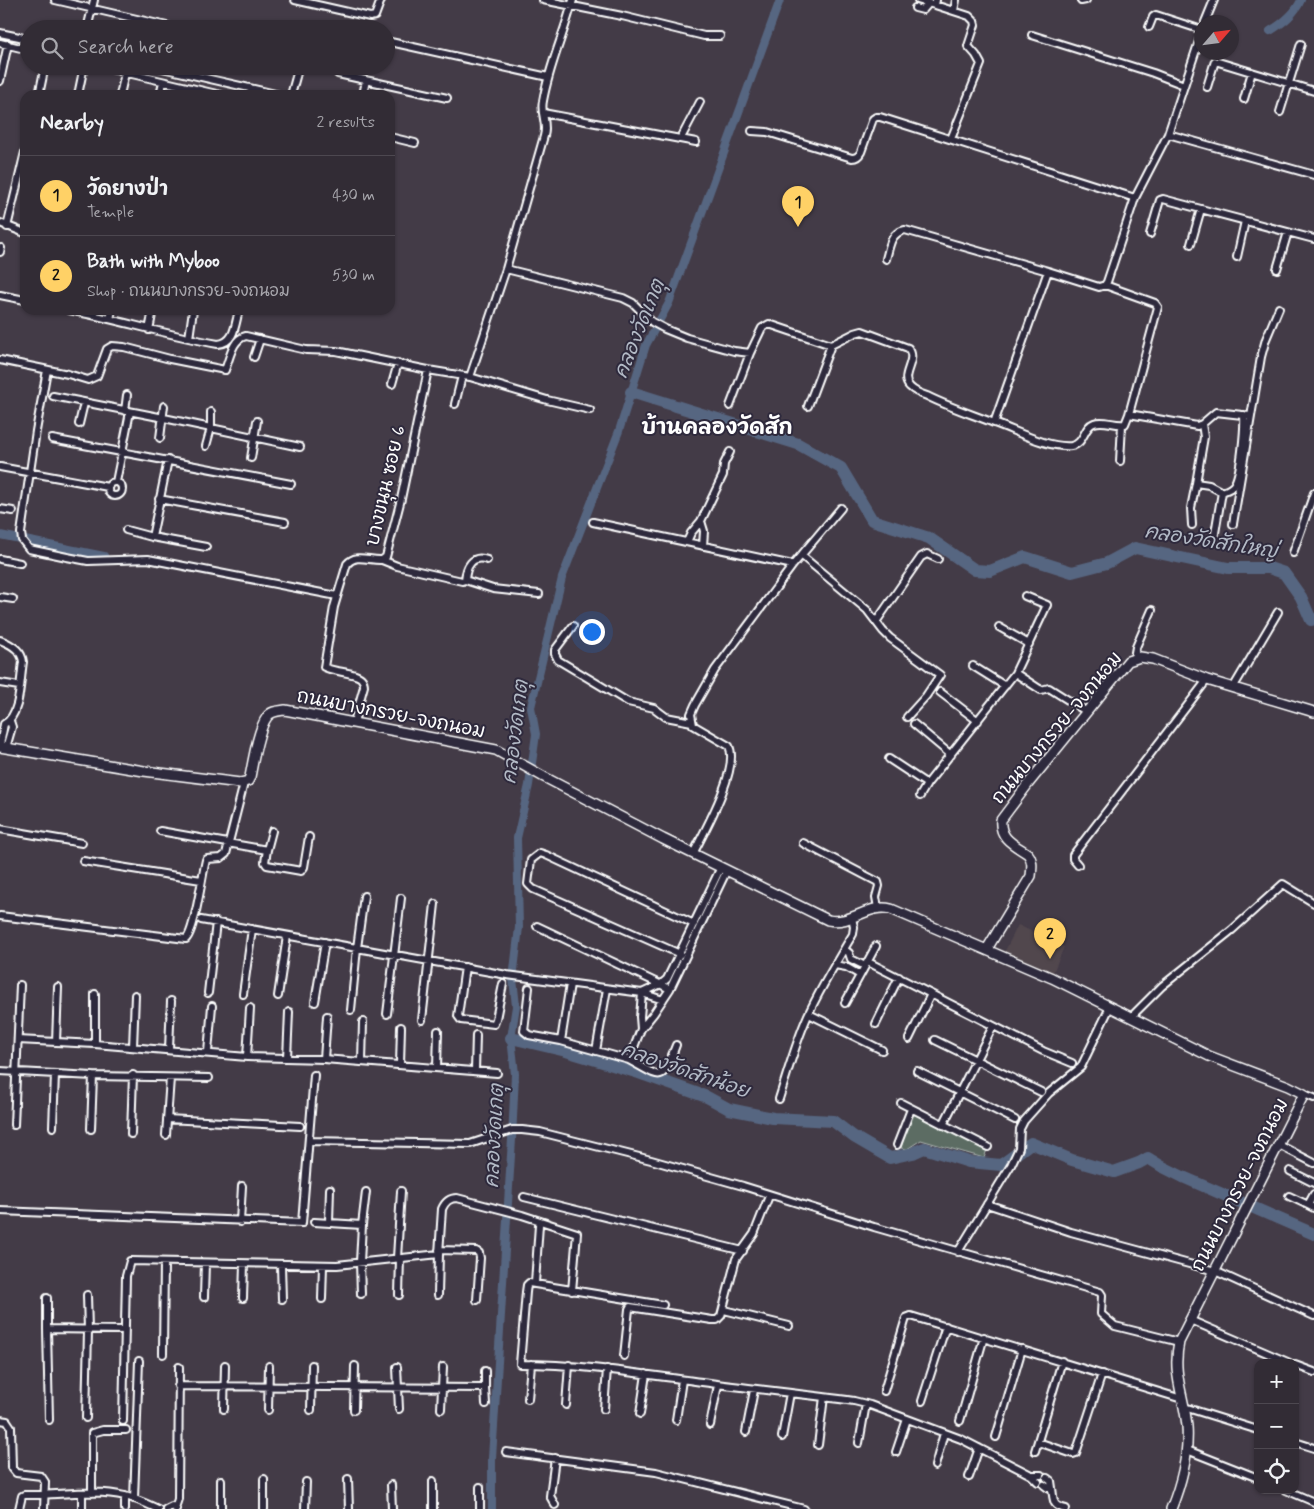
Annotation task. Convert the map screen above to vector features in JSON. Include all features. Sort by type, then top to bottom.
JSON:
[{"type":"street","points":[[55,0],[142,20]]},
{"type":"street","points":[[89,20],[94,0]]},
{"type":"street","points":[[295,0],[370,17],[375,16],[381,0]]},
{"type":"street","points":[[543,0],[573,2],[704,36],[720,36]]},
{"type":"street","points":[[918,0],[934,3],[969,16],[974,21],[968,46],[981,64],[951,139]]},
{"type":"street","points":[[954,11],[956,0]]},
{"type":"street","points":[[1208,15],[1214,0]]},
{"type":"street","points":[[470,377],[506,269],[546,129],[542,107],[548,77],[573,2]]},
{"type":"street","points":[[916,8],[923,10],[934,3]]},
{"type":"street","points":[[1149,27],[1153,17],[1156,15],[1194,28]]},
{"type":"street","points":[[0,33],[20,37]]},
{"type":"street","points":[[1032,35],[1153,73],[1184,85]]},
{"type":"street","points":[[0,43],[20,47]]},
{"type":"street","points":[[395,43],[548,77]]},
{"type":"street","points":[[0,80],[8,44]]},
{"type":"street","points":[[1280,112],[1301,44]]},
{"type":"street","points":[[1105,285],[1135,198],[1168,134],[1194,55]]},
{"type":"street","points":[[1207,87],[1215,61],[1314,91]]},
{"type":"street","points":[[1244,99],[1252,72]]},
{"type":"street","points":[[39,90],[43,75]]},
{"type":"street","points":[[79,90],[82,75]]},
{"type":"street","points":[[121,90],[125,75]]},
{"type":"street","points":[[130,75],[191,90]]},
{"type":"street","points":[[192,75],[258,90]]},
{"type":"street","points":[[292,90],[297,75]]},
{"type":"street","points":[[343,75],[447,98]]},
{"type":"street","points":[[363,90],[366,80]]},
{"type":"street","points":[[161,90],[163,82]]},
{"type":"street","points":[[681,138],[700,102]]},
{"type":"street","points":[[544,113],[696,142]]},
{"type":"street","points":[[752,131],[767,132],[852,158],[859,156],[873,119],[876,117],[1135,198]]},
{"type":"street","points":[[1168,134],[1314,175]]},
{"type":"street","points":[[395,138],[415,143]]},
{"type":"street","points":[[7,227],[20,173]]},
{"type":"street","points":[[1150,234],[1161,200],[1314,239]]},
{"type":"street","points":[[1191,244],[1201,209]]},
{"type":"street","points":[[1237,257],[1245,221]]},
{"type":"street","points":[[0,223],[20,231]]},
{"type":"street","points":[[886,259],[894,235],[905,230],[1048,270],[1099,287],[1105,285],[1155,303],[1158,307],[1126,422],[1122,425],[1120,461]]},
{"type":"street","points":[[1277,269],[1288,232]]},
{"type":"street","points":[[506,269],[628,300],[652,322],[665,329],[687,338],[734,351],[750,353]]},
{"type":"street","points":[[994,423],[1048,270]]},
{"type":"street","points":[[0,295],[20,299]]},
{"type":"street","points":[[1222,492],[1232,487],[1237,479],[1247,416],[1264,346],[1279,308]]},
{"type":"street","points":[[92,315],[149,330],[218,344],[226,342],[232,335],[238,315]]},
{"type":"street","points":[[110,319],[111,315]]},
{"type":"street","points":[[149,330],[152,315]]},
{"type":"street","points":[[189,338],[192,315]]},
{"type":"street","points":[[730,406],[750,353],[765,325],[769,324],[831,345]]},
{"type":"street","points":[[808,406],[831,345],[862,331],[908,348],[912,354],[906,378],[909,387],[947,406],[1042,441],[1064,446],[1076,445],[1088,428],[1096,422],[1122,425]]},
{"type":"street","points":[[0,360],[88,380],[95,378],[100,370],[107,349],[112,346],[225,370],[236,342],[246,336],[306,350],[336,350],[470,377],[590,410]]},
{"type":"street","points":[[254,357],[260,339]]},
{"type":"street","points":[[392,384],[398,363]]},
{"type":"street","points":[[47,370],[21,533],[22,540],[29,548],[88,561],[148,559],[337,596]]},
{"type":"street","name":"บางขนุน ซอย 6","points":[[354,722],[364,686],[363,681],[359,676],[329,670],[324,667],[337,596],[350,560],[361,558],[382,560],[386,557],[401,499],[428,370]]},
{"type":"street","points":[[455,404],[462,376]]},
{"type":"street","points":[[116,482],[123,453],[127,395]]},
{"type":"street","points":[[53,396],[300,447]]},
{"type":"street","points":[[79,424],[84,403]]},
{"type":"street","points":[[160,438],[164,406]]},
{"type":"street","points":[[206,446],[211,428],[211,412]]},
{"type":"street","points":[[1128,414],[1192,425],[1202,424],[1216,412],[1247,416]]},
{"type":"street","points":[[1233,524],[1247,416]]},
{"type":"street","points":[[251,458],[257,421]]},
{"type":"street","points":[[1192,525],[1192,508],[1204,437],[1202,424]]},
{"type":"street","points":[[52,440],[291,484]]},
{"type":"street","points":[[687,542],[691,533],[701,521],[723,475],[724,464],[730,452]]},
{"type":"street","points":[[152,537],[168,460]]},
{"type":"street","points":[[0,468],[108,487]]},
{"type":"street","points":[[108,487],[111,483],[116,482]]},
{"type":"street","points":[[108,487],[111,494],[118,494],[122,488],[116,482]]},
{"type":"street","points":[[1196,483],[1209,485],[1222,492]]},
{"type":"street","points":[[1214,539],[1222,492]]},
{"type":"street","points":[[1293,553],[1314,493]]},
{"type":"street","points":[[159,499],[285,522]]},
{"type":"street","points":[[693,854],[725,784],[731,756],[729,746],[697,728],[692,722],[691,714],[694,704],[715,670],[793,565],[841,508]]},
{"type":"street","points":[[0,509],[13,511]]},
{"type":"street","points":[[701,521],[704,531],[703,546]]},
{"type":"street","points":[[593,522],[793,565]]},
{"type":"street","points":[[126,530],[206,547]]},
{"type":"street","points":[[876,622],[921,557],[926,554],[938,559]]},
{"type":"street","points":[[802,556],[866,610],[890,638],[940,675],[926,696],[907,717]]},
{"type":"street","points":[[465,580],[466,568],[472,561],[479,558],[487,560]]},
{"type":"street","points":[[0,559],[20,562]]},
{"type":"street","points":[[382,560],[390,564],[462,581],[465,580],[493,589],[539,594]]},
{"type":"street","points":[[920,796],[927,784],[1015,674],[1047,605],[1025,596]]},
{"type":"street","points":[[0,597],[13,599]]},
{"type":"street","points":[[1134,658],[1136,646],[1152,610]]},
{"type":"street","points":[[1233,688],[1278,612]]},
{"type":"street","points":[[573,626],[555,650],[554,654],[558,660],[628,702],[654,708],[666,717],[692,722]]},
{"type":"street","points":[[998,627],[1029,644]]},
{"type":"street","points":[[0,640],[19,651],[23,656],[15,712],[10,721],[12,727],[2,747],[219,782],[244,783],[224,856],[206,860],[189,936],[182,939],[0,916]]},
{"type":"street","name":"ถนนบางกรวย-จงถนอม","points":[[987,949],[1031,876],[1030,857],[1003,835],[1002,820],[1010,807],[1128,661],[1140,657],[1153,659],[1207,680],[1314,712]]},
{"type":"street","points":[[973,666],[1005,686]]},
{"type":"street","points":[[1015,674],[1041,690],[1049,688],[1087,712]]},
{"type":"street","points":[[1078,865],[1073,859],[1073,855],[1207,680]]},
{"type":"street","points":[[0,683],[19,686]]},
{"type":"street","points":[[940,692],[978,721]]},
{"type":"street","name":"ถนนบางกรวย-จงถนอม","points":[[244,783],[250,777],[262,726],[271,714],[285,710],[496,750],[693,854],[828,920],[840,922],[878,908],[891,909],[1052,978],[1209,1056],[1304,1094],[1179,1342],[1176,1365],[1187,1427],[1186,1450],[1182,1475],[1171,1509]]},
{"type":"street","points":[[914,724],[951,755]]},
{"type":"street","points":[[889,759],[927,784]]},
{"type":"street","points":[[0,830],[82,843]]},
{"type":"street","points":[[160,831],[267,850]]},
{"type":"street","points":[[272,831],[265,862],[301,871],[304,867],[309,837]]},
{"type":"street","points":[[804,844],[878,882],[879,886],[876,897],[878,908]]},
{"type":"street","points":[[683,952],[533,889],[528,884],[531,860],[540,853],[546,855],[698,921]]},
{"type":"street","points":[[83,861],[201,880]]},
{"type":"street","points":[[642,993],[667,979],[683,952],[724,869]]},
{"type":"street","points":[[1131,1018],[1162,986],[1226,935],[1283,884],[1314,903]]},
{"type":"street","points":[[351,1010],[356,948],[364,896]]},
{"type":"street","points":[[387,1014],[401,898]]},
{"type":"street","points":[[422,1020],[435,904]]},
{"type":"street","points":[[779,1099],[809,1014],[854,930],[852,918]]},
{"type":"street","points":[[202,920],[507,975],[642,993],[664,1000]]},
{"type":"street","points":[[208,994],[216,922]]},
{"type":"street","points":[[537,926],[670,989]]},
{"type":"street","points":[[243,994],[252,929]]},
{"type":"street","points":[[278,996],[287,936]]},
{"type":"street","points":[[315,1002],[325,942]]},
{"type":"street","points":[[845,1003],[876,946]]},
{"type":"street","points":[[844,949],[851,959],[899,977],[993,1026],[1072,1063]]},
{"type":"street","points":[[629,1060],[641,1028],[664,1000],[670,989],[683,952]]},
{"type":"street","points":[[846,968],[851,959]]},
{"type":"street","points":[[835,965],[860,975]]},
{"type":"street","points":[[465,967],[458,1016],[461,1020],[494,1024],[502,984]]},
{"type":"street","points":[[876,1024],[899,977]]},
{"type":"street","points":[[561,1041],[570,984]]},
{"type":"street","points":[[14,1125],[20,985]]},
{"type":"street","points":[[56,1042],[58,987]]},
{"type":"street","points":[[529,988],[524,1032],[529,1035],[561,1041],[629,1060],[658,1075],[663,1074],[666,1070],[676,1045]]},
{"type":"street","points":[[596,1051],[607,989]]},
{"type":"street","points":[[641,1028],[642,993]]},
{"type":"street","points":[[94,1044],[95,994]]},
{"type":"street","points":[[909,1039],[931,994]]},
{"type":"street","points":[[133,1047],[135,995]]},
{"type":"street","points":[[170,1049],[171,1001]]},
{"type":"street","points":[[208,1052],[212,1006]]},
{"type":"street","points":[[958,1252],[1011,1165],[1019,1148],[1020,1129],[1024,1121],[1049,1093],[1081,1067],[1110,1007]]},
{"type":"street","points":[[247,1056],[250,1008]]},
{"type":"street","points":[[287,1058],[289,1012]]},
{"type":"street","points":[[809,1014],[882,1050]]},
{"type":"street","points":[[324,1059],[327,1016]]},
{"type":"street","points":[[362,1062],[363,1022]]},
{"type":"street","points":[[943,1125],[993,1026]]},
{"type":"street","points":[[400,1065],[401,1027]]},
{"type":"street","points":[[437,1068],[438,1032]]},
{"type":"street","points":[[475,1071],[476,1034]]},
{"type":"street","points":[[18,1040],[496,1072]]},
{"type":"street","points":[[935,1040],[1041,1092]]},
{"type":"street","points":[[0,1070],[93,1076],[133,1075],[170,1078],[208,1078]]},
{"type":"street","points":[[917,1070],[1015,1120]]},
{"type":"street","points":[[52,1127],[55,1074]]},
{"type":"street","points":[[131,1134],[133,1075]]},
{"type":"street","points":[[0,1211],[302,1223],[314,1075]]},
{"type":"street","points":[[91,1129],[93,1076]]},
{"type":"street","points":[[166,1134],[170,1078]]},
{"type":"street","points":[[1304,1094],[1314,1098]]},
{"type":"street","points":[[901,1103],[988,1147]]},
{"type":"street","points":[[897,1145],[911,1109]]},
{"type":"street","points":[[167,1119],[300,1126]]},
{"type":"street","points":[[310,1141],[470,1144],[481,1142],[503,1133],[522,1130],[540,1132],[743,1186],[769,1196],[1100,1292],[1102,1295],[1101,1314],[1111,1323],[1179,1342]]},
{"type":"street","points":[[1279,1145],[1314,1163]]},
{"type":"street","points":[[1290,1171],[1314,1183]]},
{"type":"street","points":[[240,1222],[242,1186]]},
{"type":"street","points":[[329,1222],[330,1189]]},
{"type":"street","points":[[400,1296],[398,1258],[401,1190]]},
{"type":"street","points":[[361,1294],[360,1262],[366,1192]]},
{"type":"street","points":[[1289,1196],[1311,1207],[1314,1194]]},
{"type":"street","points":[[624,1356],[628,1309],[630,1307],[712,1320],[717,1320],[721,1316],[736,1259],[754,1234],[769,1196]]},
{"type":"street","points":[[524,1197],[743,1251]]},
{"type":"street","points":[[438,1295],[442,1209],[451,1198],[500,1208],[577,1233],[572,1291]]},
{"type":"street","points":[[987,1204],[1071,1232],[1215,1271],[1314,1316]]},
{"type":"street","points":[[314,1222],[362,1225]]},
{"type":"street","points":[[535,1283],[539,1225]]},
{"type":"street","points":[[123,1421],[126,1276],[128,1265],[134,1260],[323,1265],[439,1252],[476,1251],[479,1253],[480,1258],[477,1300]]},
{"type":"street","points":[[163,1354],[164,1262]]},
{"type":"street","points":[[204,1296],[205,1263]]},
{"type":"street","points":[[243,1298],[244,1264]]},
{"type":"street","points":[[281,1265],[282,1299]]},
{"type":"street","points":[[322,1299],[323,1265]]},
{"type":"street","points":[[663,1305],[529,1283],[527,1285],[520,1364],[570,1365],[607,1369],[866,1404],[944,1433],[1031,1474],[1044,1476],[1051,1481],[1056,1504],[1058,1507],[1066,1509]]},
{"type":"street","points":[[86,1418],[87,1295]]},
{"type":"street","points":[[48,1298],[49,1420]]},
{"type":"street","points":[[724,1310],[789,1326]]},
{"type":"street","points":[[884,1391],[906,1318],[911,1316],[1102,1374],[1254,1429]]},
{"type":"street","points":[[1190,1320],[1281,1359]]},
{"type":"street","points":[[922,1401],[946,1326]]},
{"type":"street","points":[[47,1330],[126,1330]]},
{"type":"street","points":[[960,1421],[984,1337]]},
{"type":"street","points":[[996,1437],[1022,1349]]},
{"type":"street","points":[[134,1499],[139,1361]]},
{"type":"street","points":[[1035,1451],[1062,1361]]},
{"type":"street","points":[[528,1399],[531,1364]]},
{"type":"street","points":[[224,1410],[225,1365]]},
{"type":"street","points":[[310,1410],[312,1365]]},
{"type":"street","points":[[566,1404],[570,1365]]},
{"type":"street","points":[[268,1410],[269,1366]]},
{"type":"street","points":[[354,1410],[355,1366]]},
{"type":"street","points":[[1299,1366],[1314,1372]]},
{"type":"street","points":[[166,1509],[172,1506],[176,1508],[178,1499],[179,1367]]},
{"type":"street","points":[[397,1367],[399,1409]]},
{"type":"street","points":[[441,1409],[443,1367]]},
{"type":"street","points":[[604,1410],[607,1369]]},
{"type":"street","points":[[485,1371],[486,1404]]},
{"type":"street","points":[[640,1414],[646,1374]]},
{"type":"street","points":[[1038,1442],[1073,1454],[1076,1453],[1102,1374]]},
{"type":"street","points":[[676,1420],[682,1380]]},
{"type":"street","points":[[710,1425],[718,1385]]},
{"type":"street","points":[[178,1386],[485,1388]]},
{"type":"street","points":[[746,1432],[754,1390]]},
{"type":"street","points":[[782,1437],[790,1394]]},
{"type":"street","points":[[818,1445],[824,1397]]},
{"type":"street","points":[[859,1443],[866,1404]]},
{"type":"street","points":[[896,1452],[907,1419]]},
{"type":"street","points":[[0,1420],[7,1421],[11,1427],[13,1471],[40,1476],[45,1482],[44,1509]]},
{"type":"street","points":[[92,1493],[92,1433],[103,1430],[126,1430]]},
{"type":"street","points":[[934,1466],[944,1433]]},
{"type":"street","points":[[1299,1443],[1314,1448]]},
{"type":"street","points":[[970,1477],[979,1448]]},
{"type":"street","points":[[1186,1450],[1254,1476]]},
{"type":"street","points":[[506,1452],[656,1472],[804,1509]]},
{"type":"street","points":[[555,1458],[550,1496],[556,1505]]},
{"type":"street","points":[[1031,1474],[1041,1484],[1052,1488]]},
{"type":"street","points":[[264,1479],[264,1509]]},
{"type":"street","points":[[348,1479],[348,1509]]},
{"type":"street","points":[[221,1480],[221,1509]]},
{"type":"street","points":[[433,1481],[433,1509]]},
{"type":"street","points":[[305,1509],[306,1482]]},
{"type":"street","points":[[391,1484],[392,1509]]},
{"type":"street","points":[[480,1486],[480,1509]]},
{"type":"street","points":[[19,1509],[22,1496],[82,1493],[125,1496],[153,1508]]},
{"type":"street","points":[[82,1493],[82,1509]]},
{"type":"street","points":[[1295,1494],[1314,1502]]},
{"type":"street","points":[[125,1496],[125,1509]]},
{"type":"shaded area","points":[[1018,925],[1064,947],[1052,975],[1005,951]]},
{"type":"green space","points":[[912,1107],[988,1147],[984,1158],[921,1140],[907,1149],[901,1148]]},
{"type":"waterway","name":"คลองวัดเกตุ","points":[[492,1509],[492,1458],[515,1074],[511,1038],[516,1006],[513,979],[519,927],[517,838],[529,785],[536,734],[531,707],[562,578],[619,431],[646,345],[669,303],[780,0]]},
{"type":"waterway","points":[[1270,31],[1288,18],[1301,0]]},
{"type":"waterway","name":"คลองวัดสักใหญ่","points":[[631,392],[798,444],[841,468],[872,520],[929,538],[975,570],[990,571],[1025,557],[1072,572],[1107,563],[1135,548],[1228,568],[1269,568],[1284,573],[1301,597],[1311,620],[1314,619]]},
{"type":"waterway","points":[[0,535],[104,556]]},
{"type":"waterway","name":"คลองวัดสักน้อย","points":[[511,1038],[566,1051],[639,1073],[707,1097],[729,1109],[773,1118],[833,1121],[854,1137],[890,1158],[913,1153],[924,1148],[969,1162],[1001,1165],[1031,1143],[1072,1160],[1114,1172],[1148,1158],[1183,1177],[1314,1234]]},
{"type":"place","name":"วัดยางป่า","points":[[798,227]]},
{"type":"place","name":"Bath with Myboo","points":[[1050,959]]},
{"type":"district","name":"บ้านคลองวัดสัก","points":[[717,428]]}]
